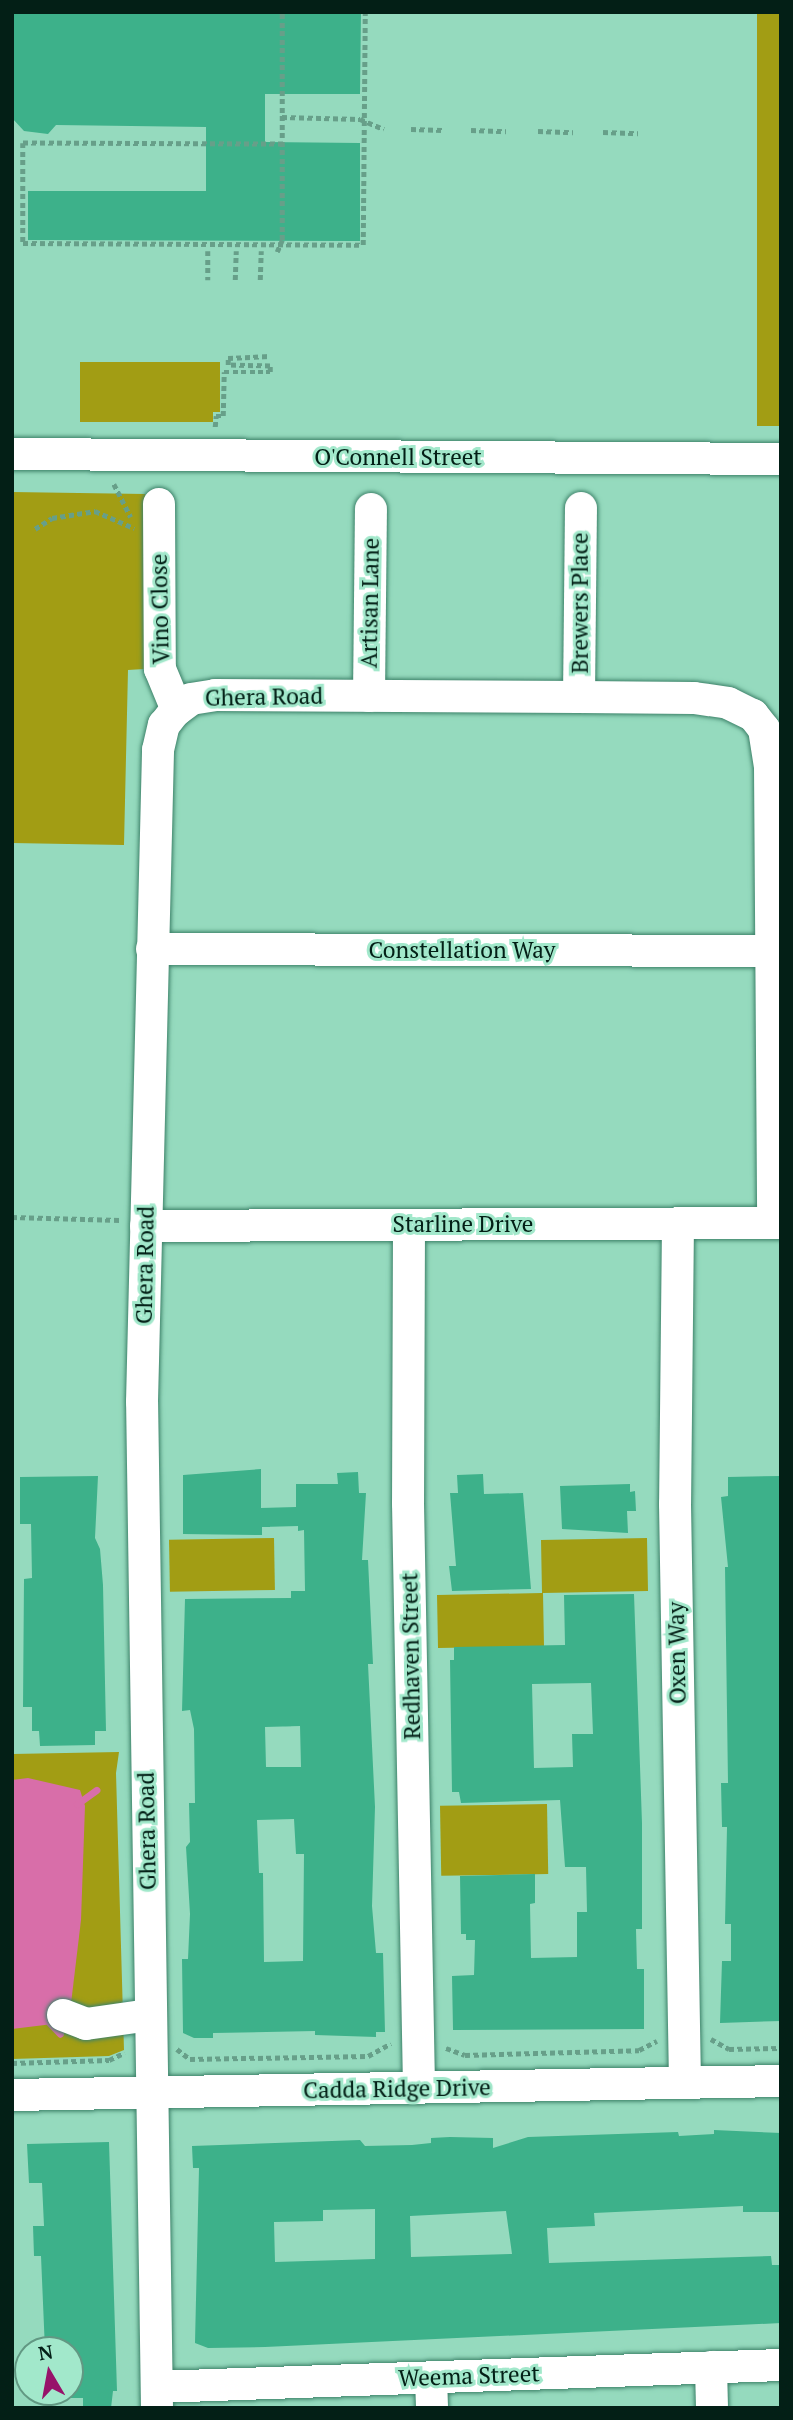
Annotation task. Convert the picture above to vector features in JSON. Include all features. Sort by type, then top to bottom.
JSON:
[{"type":"street","name":"O'Connell Street","points":[[14,453],[781,459]]},
{"type":"street","name":"Vino Close","points":[[159,504],[160,670],[177,710]]},
{"type":"street","name":"Brewers Place","points":[[579,697],[581,508]]},
{"type":"street","name":"Artisan Lane","points":[[369,696],[371,509]]},
{"type":"street","name":"Ghera Road","points":[[157,2397],[149,2015],[142,1402],[135,1224],[152,949],[158,750],[164,725],[191,699],[215,695],[694,698],[728,703],[753,715],[764,729],[770,767],[772,951]]},
{"type":"street","name":"Constellation Way","points":[[152,949],[772,951]]},
{"type":"street","points":[[772,951],[777,1223]]},
{"type":"street","name":"Oxen Way","points":[[678,1223],[675,1504],[685,2083]]},
{"type":"street","name":"Starline Drive","points":[[135,1224],[777,1223]]},
{"type":"street","name":"Redhaven Street","points":[[409,1225],[408,1503],[419,2088]]},
{"type":"street","points":[[64,2015],[81,2024],[149,2015]]},
{"type":"street","name":"Cadda Ridge Drive","points":[[12,2095],[781,2081]]},
{"type":"street","name":"Weema Street","points":[[157,2397],[432,2393],[711,2367],[781,2365]]},
{"type":"street","points":[[711,2367],[712,2408]]},
{"type":"path","points":[[277,251],[282,244],[282,12]]},
{"type":"path","points":[[283,144],[23,143],[23,243],[363,245],[365,12]]},
{"type":"path","points":[[282,117],[364,121],[383,129]]},
{"type":"path","points":[[411,129],[442,130]]},
{"type":"path","points":[[471,130],[506,131]]},
{"type":"path","points":[[538,131],[573,132]]},
{"type":"path","points":[[603,132],[638,132]]},
{"type":"path","points":[[208,251],[208,280]]},
{"type":"path","points":[[236,251],[236,280]]},
{"type":"path","points":[[260,280],[261,251]]},
{"type":"path","points":[[215,427],[216,416],[223,416],[223,372],[270,372],[270,366],[228,365],[228,358],[270,356]]},
{"type":"path","points":[[35,530],[52,518],[95,511],[135,529]]},
{"type":"path","points":[[12,1217],[135,1224]]},
{"type":"path","points":[[708,2036],[729,2049],[781,2048]]},
{"type":"path","points":[[441,2042],[454,2053],[505,2054],[639,2050],[661,2037]]},
{"type":"path","points":[[175,2047],[190,2059],[282,2058],[375,2055],[391,2042]]},
{"type":"path","points":[[12,2063],[109,2060],[127,2047]]},
{"type":"shaded area","points":[[757,12],[781,12],[781,426],[757,426]]},
{"type":"shaded area","points":[[80,362],[220,362],[220,412],[213,412],[213,422],[80,422]]},
{"type":"shaded area","points":[[12,492],[145,494],[144,669],[128,670],[124,845],[12,843]]},
{"type":"shaded area","points":[[274,1538],[275,1590],[170,1592],[169,1540]]},
{"type":"shaded area","points":[[647,1538],[648,1591],[543,1593],[544,1646],[438,1648],[437,1595],[542,1593],[541,1540]]},
{"type":"shaded area","points":[[119,1752],[116,1773],[124,2050],[109,2056],[12,2059],[12,1754]]},
{"type":"shaded area","points":[[28,1778],[80,1790],[85,1806],[81,1920],[70,2012],[61,2023],[12,2029],[12,1780]]},
{"type":"shaded area","points":[[547,1804],[548,1874],[441,1876],[440,1806]]},
{"type":"building","points":[[12,12],[361,12],[360,94],[265,94],[265,142],[360,143],[360,241],[28,240],[28,191],[206,191],[206,127],[56,125],[48,134],[24,131],[12,118]]},
{"type":"building","points":[[261,1469],[261,1508],[296,1507],[296,1484],[338,1484],[337,1473],[358,1472],[359,1493],[366,1493],[362,1560],[368,1560],[373,1664],[368,1664],[375,1807],[372,1906],[376,1953],[383,1953],[385,2032],[376,2032],[376,2037],[315,2035],[315,2031],[213,2033],[213,2038],[194,2038],[183,2033],[182,1959],[188,1959],[190,1914],[186,1847],[190,1842],[189,1803],[195,1803],[194,1729],[190,1710],[182,1711],[185,1599],[291,1598],[291,1591],[305,1591],[304,1530],[298,1531],[298,1526],[262,1527],[262,1535],[183,1534],[183,1475]],"holes":[[[300,1726],[301,1767],[266,1767],[265,1727]],[[294,1819],[296,1854],[304,1854],[303,1961],[264,1962],[263,1873],[259,1873],[257,1820]]]},
{"type":"building","points":[[483,1474],[484,1494],[523,1493],[531,1589],[452,1591],[449,1566],[456,1566],[450,1493],[458,1493],[457,1475]]},
{"type":"building","points":[[98,1476],[95,1538],[100,1549],[103,1585],[106,1731],[95,1731],[95,1745],[40,1746],[39,1731],[32,1731],[32,1707],[23,1707],[24,1579],[32,1578],[31,1524],[20,1524],[20,1477]]},
{"type":"building","points":[[781,1476],[781,2021],[720,2023],[722,1961],[731,1961],[731,1924],[725,1924],[727,1827],[722,1827],[721,1783],[728,1783],[725,1567],[728,1567],[721,1497],[728,1496],[728,1477]]},
{"type":"building","points":[[630,1484],[630,1492],[635,1491],[636,1511],[627,1511],[628,1533],[562,1529],[560,1486]]},
{"type":"building","points":[[634,1594],[642,1823],[642,1929],[636,1929],[637,1969],[644,1969],[644,2029],[453,2030],[452,1976],[474,1975],[475,1940],[466,1940],[466,1934],[461,1934],[460,1876],[535,1874],[535,1903],[530,1904],[531,1958],[577,1957],[577,1912],[587,1912],[586,1867],[565,1867],[560,1800],[461,1803],[459,1792],[452,1792],[450,1660],[454,1660],[454,1647],[565,1645],[564,1595]],"holes":[[[591,1683],[593,1734],[572,1734],[573,1767],[534,1768],[532,1684]]]},
{"type":"building","points":[[714,2130],[781,2133],[781,2212],[743,2212],[743,2206],[594,2213],[595,2226],[547,2228],[549,2263],[771,2256],[772,2265],[781,2265],[781,2323],[265,2347],[208,2348],[195,2343],[199,2168],[193,2168],[192,2146],[360,2140],[365,2146],[412,2145],[431,2143],[431,2138],[450,2137],[493,2138],[493,2148],[528,2137],[678,2132],[679,2136],[714,2134]],"holes":[[[375,2209],[375,2259],[275,2262],[274,2222],[323,2221],[323,2210]],[[506,2211],[512,2254],[411,2257],[410,2216]]]},
{"type":"building","points":[[109,2142],[117,2391],[113,2391],[111,2408],[83,2408],[84,2336],[44,2336],[41,2256],[34,2256],[33,2226],[44,2226],[42,2183],[29,2183],[27,2144]]},
{"type":"waterway","points":[[77,1804],[96,1790]]},
{"type":"waterway","points":[[49,2022],[60,2034]]}]
